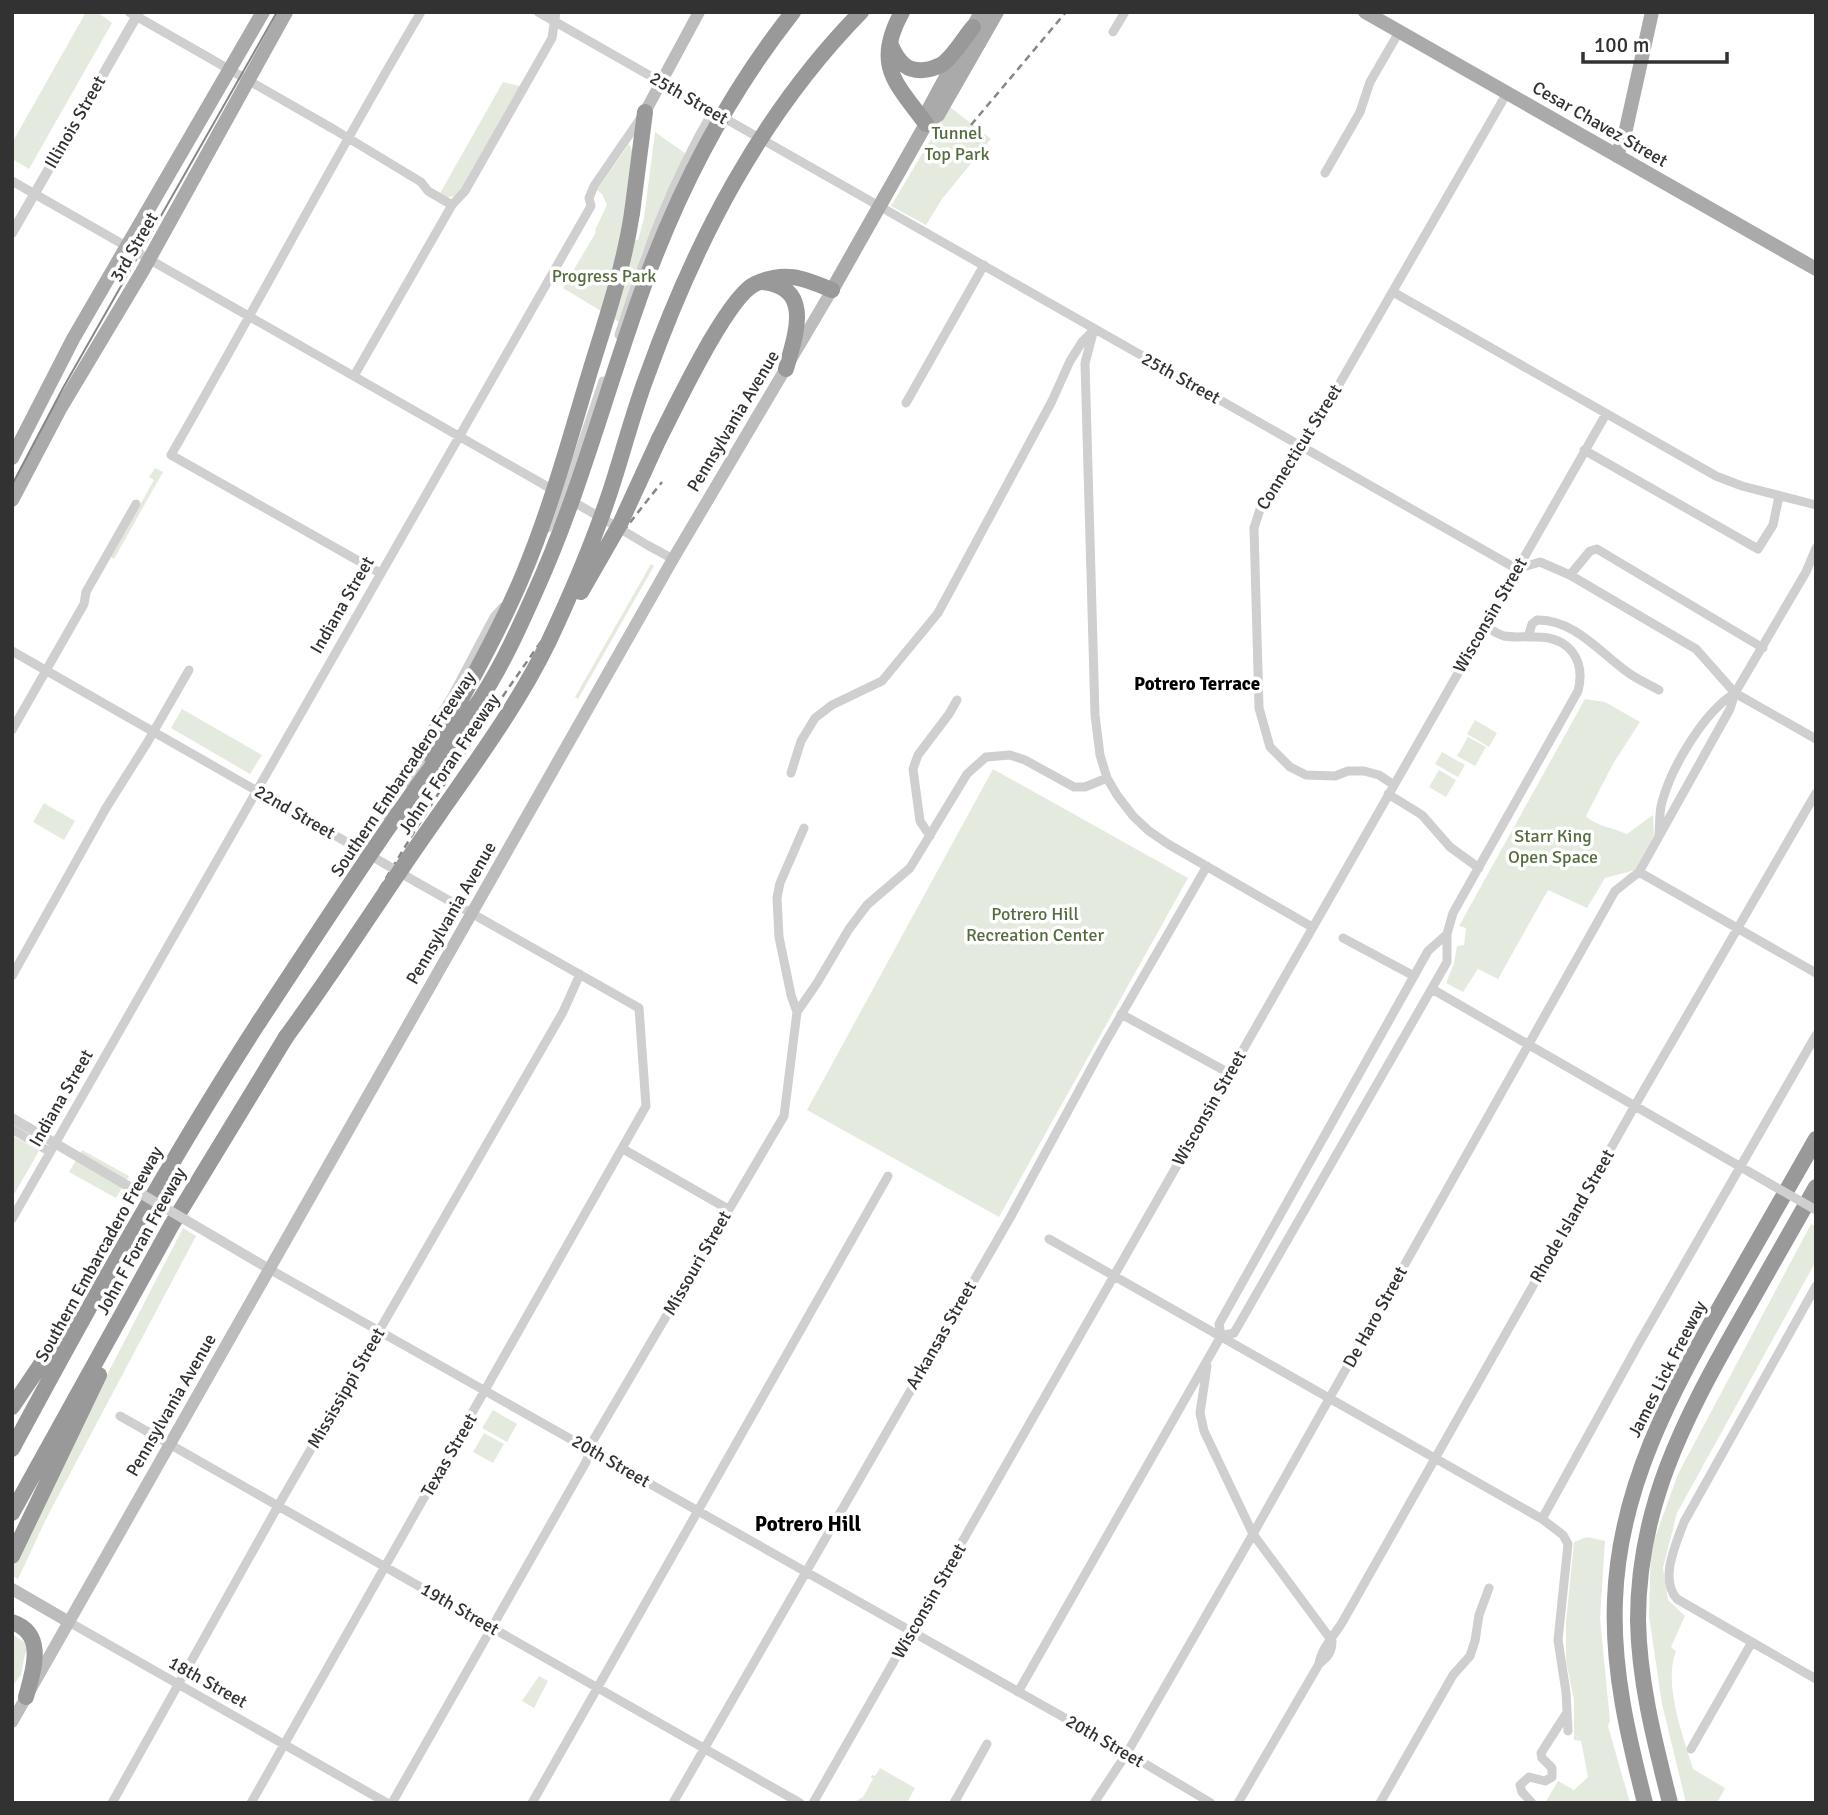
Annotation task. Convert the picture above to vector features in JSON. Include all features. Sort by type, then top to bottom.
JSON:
[{"type":"highway","name":"Southern Embarcadero Freeway","points":[[12,1450],[88,1308],[189,1134],[407,801],[482,696],[517,629],[569,513],[637,307],[666,230],[719,122],[764,51],[793,12]]},
{"type":"highway","name":"John F Foran Freeway","points":[[12,1513],[216,1149],[286,1037],[480,757],[527,681],[547,645],[581,570],[610,493],[647,376],[680,292],[717,213],[745,162],[778,111],[861,12]]},
{"type":"highway","points":[[902,12],[890,40],[887,61],[893,77],[926,124]]},
{"type":"highway","points":[[890,40],[895,58],[911,70],[920,71],[936,68],[944,63],[973,27]]},
{"type":"highway","points":[[407,801],[507,610],[536,542],[562,466],[619,275],[632,214],[645,112]]},
{"type":"highway","points":[[527,681],[620,524],[687,383],[741,296],[748,288],[778,276],[804,278],[832,290]]},
{"type":"highway","points":[[763,282],[774,283],[782,288],[795,303],[798,312],[797,330],[786,369]]},
{"type":"highway","name":"James Lick Freeway","points":[[1645,1803],[1623,1705],[1615,1641],[1616,1577],[1629,1505],[1644,1455],[1670,1397],[1816,1139]]},
{"type":"highway","points":[[1670,1803],[1647,1704],[1639,1642],[1640,1580],[1650,1516],[1668,1459],[1695,1402],[1816,1187]]},
{"type":"highway","points":[[12,1556],[148,1267]]},
{"type":"highway","points":[[12,1407],[56,1342],[88,1308]]},
{"type":"highway","points":[[12,1622],[28,1632],[34,1640],[36,1650],[26,1697]]},
{"type":"main road","name":"3rd Street","points":[[12,458],[73,339],[263,12]]},
{"type":"main road","name":"3rd Street","points":[[12,500],[60,409],[97,351],[214,146],[247,80],[286,12]]},
{"type":"main road","name":"Indiana Street","points":[[645,112],[699,12]]},
{"type":"main road","name":"Pennsylvania Avenue","points":[[12,1723],[673,559],[832,290],[926,124],[928,110],[981,12]]},
{"type":"main road","name":"Pennsylvania Avenue","points":[[926,124],[938,116],[997,12]]},
{"type":"main road","name":"Cesar Chavez Street","points":[[1365,12],[1816,269]]},
{"type":"main road","points":[[1617,156],[1626,128],[1652,12]]},
{"type":"main road","name":"18th Street","points":[[12,1589],[69,1622]]},
{"type":"street","points":[[380,573],[171,455],[421,12]]},
{"type":"street","name":"25th Street","points":[[538,12],[555,17],[661,82],[1517,569]]},
{"type":"street","points":[[1113,32],[1125,12]]},
{"type":"street","points":[[134,14],[348,138],[421,182],[428,191],[452,205]]},
{"type":"street","name":"Illinois Street","points":[[12,233],[134,14]]},
{"type":"street","points":[[354,376],[452,205],[465,191],[552,37],[555,17]]},
{"type":"street","points":[[1325,173],[1360,112],[1370,82],[1399,32]]},
{"type":"street","name":"Connecticut Street","points":[[1394,785],[1379,775],[1364,771],[1348,771],[1335,776],[1306,775],[1279,759],[1270,747],[1259,708],[1254,528],[1263,500],[1303,447],[1507,93]]},
{"type":"street","points":[[370,855],[387,818],[388,804],[393,792],[451,698],[494,617],[515,592],[564,497],[647,249],[668,197],[713,111]]},
{"type":"street","name":"Indiana Street","points":[[12,1219],[592,206],[589,198],[598,179],[645,112]]},
{"type":"street","points":[[12,181],[673,559]]},
{"type":"street","points":[[906,403],[984,265]]},
{"type":"street","points":[[1393,292],[1729,482],[1816,505]]},
{"type":"street","points":[[791,773],[801,741],[815,718],[832,705],[882,681],[938,613],[1052,401],[1070,361],[1094,329]]},
{"type":"street","points":[[1094,329],[1085,363],[1095,715],[1100,755],[1107,778],[1117,796],[1149,831],[1312,927]]},
{"type":"street","name":"Wisconsin Street","points":[[813,1803],[1606,414]]},
{"type":"street","points":[[1584,450],[1758,549],[1773,525],[1779,496]]},
{"type":"street","points":[[12,730],[85,604],[86,592],[136,504]]},
{"type":"street","name":"De Haro Street","points":[[1094,1803],[1127,1753],[1253,1534],[1615,891],[1639,872],[1730,709],[1735,693],[1806,572],[1816,548]]},
{"type":"street","points":[[1570,575],[1590,551],[1597,549],[1763,648]]},
{"type":"street","points":[[1517,569],[1540,562],[1570,575],[1696,649],[1735,693],[1816,739]]},
{"type":"street","points":[[1528,637],[1532,624],[1537,620],[1558,624],[1576,632],[1600,648],[1631,675],[1659,690]]},
{"type":"street","points":[[1221,1336],[1234,1333],[1447,962],[1447,934],[1453,912],[1579,687],[1580,666],[1572,649],[1553,639],[1504,636],[1484,625]]},
{"type":"street","name":"22nd Street","points":[[12,651],[639,1007],[646,1106]]},
{"type":"street","points":[[12,976],[101,816],[189,670]]},
{"type":"street","name":"De Haro Street","points":[[1659,837],[1661,805],[1674,766],[1720,703],[1735,693]]},
{"type":"street","points":[[930,836],[920,821],[913,769],[918,755],[957,700]]},
{"type":"street","name":"Missouri Street","points":[[389,1803],[586,1462],[594,1438],[784,1116],[797,1012],[855,921],[867,905],[910,867],[967,774],[986,757],[1010,755],[1025,760],[1074,787],[1085,787],[1107,778]]},
{"type":"street","name":"Rhode Island Street","points":[[1238,1803],[1319,1664],[1332,1649],[1332,1641],[1435,1458],[1816,793]]},
{"type":"street","points":[[1388,794],[1422,815],[1450,848],[1479,868]]},
{"type":"street","points":[[797,1012],[779,937],[777,898],[780,883],[804,828]]},
{"type":"street","name":"Arkansas Street","points":[[673,1803],[804,1571],[1010,1218],[1121,1014],[1207,866]]},
{"type":"street","points":[[1639,872],[1816,973]]},
{"type":"street","points":[[1018,1692],[1221,1336],[1219,1324],[1428,951],[1447,934]]},
{"type":"street","points":[[1343,938],[1414,976]]},
{"type":"street","name":"Mississippi Street","points":[[112,1803],[278,1506],[563,1012],[580,974]]},
{"type":"street","points":[[1432,989],[1816,1210]]},
{"type":"street","points":[[1121,1014],[1229,1073]]},
{"type":"street","points":[[1542,1519],[1639,1343],[1816,1035]]},
{"type":"street","name":"Texas Street","points":[[251,1803],[646,1106]]},
{"type":"street","name":"20th Street","points":[[12,1118],[271,1270],[591,1449],[1211,1803]]},
{"type":"street","points":[[12,1129],[50,1152]]},
{"type":"street","points":[[623,1149],[728,1209]]},
{"type":"street","points":[[532,1803],[888,1176]]},
{"type":"street","points":[[1049,1239],[1542,1519],[1563,1535],[1569,1544],[1558,1640],[1568,1731]]},
{"type":"street","points":[[1816,1286],[1684,1522],[1668,1581],[1672,1594],[1677,1599],[1816,1679]]},
{"type":"street","points":[[1208,1357],[1200,1413],[1205,1431],[1253,1534],[1332,1641]]},
{"type":"street","name":"19th Street","points":[[120,1416],[800,1803]]},
{"type":"street","points":[[1380,1803],[1452,1675],[1470,1657],[1479,1615],[1489,1588]]},
{"type":"street","name":"18th Street","points":[[69,1622],[389,1803]]},
{"type":"street","points":[[1692,1749],[1752,1642]]},
{"type":"street","points":[[1532,1803],[1522,1792],[1520,1785],[1529,1777],[1545,1781],[1552,1777],[1552,1768],[1542,1758],[1541,1753],[1567,1713]]},
{"type":"street","points":[[954,1803],[987,1744]]},
{"type":"green space","points":[[86,12],[97,12],[112,23],[29,169],[12,159],[12,143]]},
{"type":"green space","points":[[503,82],[520,86],[461,191],[455,196],[444,198],[439,195]]},
{"type":"green space","name":"Tunnel Top Park","points":[[950,107],[991,139],[942,199],[926,225],[891,206]]},
{"type":"green space","name":"Progress Park","points":[[655,132],[689,156],[643,250],[619,322],[563,288],[596,232],[607,205],[597,190],[629,144],[633,152],[621,241],[638,240],[644,218]]},
{"type":"green space","points":[[155,468],[163,472],[114,559],[111,557],[154,480],[149,477]]},
{"type":"green space","points":[[651,564],[654,566],[578,699],[575,697]]},
{"type":"green space","name":"Starr King Open Space","points":[[1585,699],[1605,702],[1640,722],[1613,764],[1586,816],[1600,825],[1627,834],[1653,815],[1654,835],[1635,870],[1605,878],[1587,908],[1548,890],[1498,979],[1478,969],[1463,992],[1446,983],[1457,946],[1464,945],[1466,928],[1459,926]]},
{"type":"green space","points":[[182,709],[262,755],[250,774],[171,728]]},
{"type":"green space","points":[[1475,720],[1497,733],[1489,747],[1467,734]]},
{"type":"green space","points":[[1468,737],[1486,747],[1475,766],[1457,756]]},
{"type":"green space","points":[[1442,752],[1465,765],[1458,777],[1435,764]]},
{"type":"green space","name":"Potrero Hill Recreation Center","points":[[993,769],[1188,878],[999,1217],[807,1110]]},
{"type":"green space","points":[[1439,770],[1456,780],[1446,797],[1429,787]]},
{"type":"green space","points":[[44,803],[75,821],[64,840],[33,822]]},
{"type":"green space","points":[[12,1135],[39,1151],[12,1198]]},
{"type":"green space","points":[[82,1150],[129,1176],[116,1198],[69,1172]]},
{"type":"green space","points":[[1811,1224],[1816,1226],[1816,1261],[1677,1513],[1663,1568],[1668,1600],[1685,1616],[1671,1647],[1676,1651],[1672,1679],[1680,1726],[1693,1769],[1725,1788],[1717,1803],[1686,1803],[1662,1704],[1649,1616],[1651,1549],[1678,1474]]},
{"type":"green space","points":[[183,1228],[196,1236],[47,1517],[18,1579],[12,1576],[12,1569]]},
{"type":"green space","points":[[493,1410],[517,1424],[507,1442],[482,1428]]},
{"type":"green space","points":[[484,1433],[504,1444],[493,1463],[473,1452]]},
{"type":"green space","points":[[1587,1537],[1605,1541],[1600,1618],[1610,1721],[1608,1726],[1630,1803],[1545,1803],[1558,1781],[1574,1790],[1588,1777],[1581,1741],[1574,1740],[1574,1700],[1566,1661],[1566,1622],[1574,1542]]},
{"type":"green space","points":[[12,1634],[24,1642],[28,1652],[25,1654],[21,1675],[14,1684]]},
{"type":"green space","points":[[539,1676],[548,1681],[534,1708],[522,1701]]},
{"type":"green space","points":[[880,1768],[915,1788],[907,1803],[856,1801],[863,1797],[873,1779],[872,1775],[875,1776]]},
{"type":"tram line","points":[[12,485],[63,388],[277,12]]},
{"type":"railway","points":[[971,125],[1066,12]]},
{"type":"railway","points":[[332,972],[407,844],[486,720],[616,540],[662,482]]},
{"type":"district","name":"Potrero Terrace","points":[[1197,684]]},
{"type":"district","name":"Potrero Hill","points":[[808,1524]]}]
